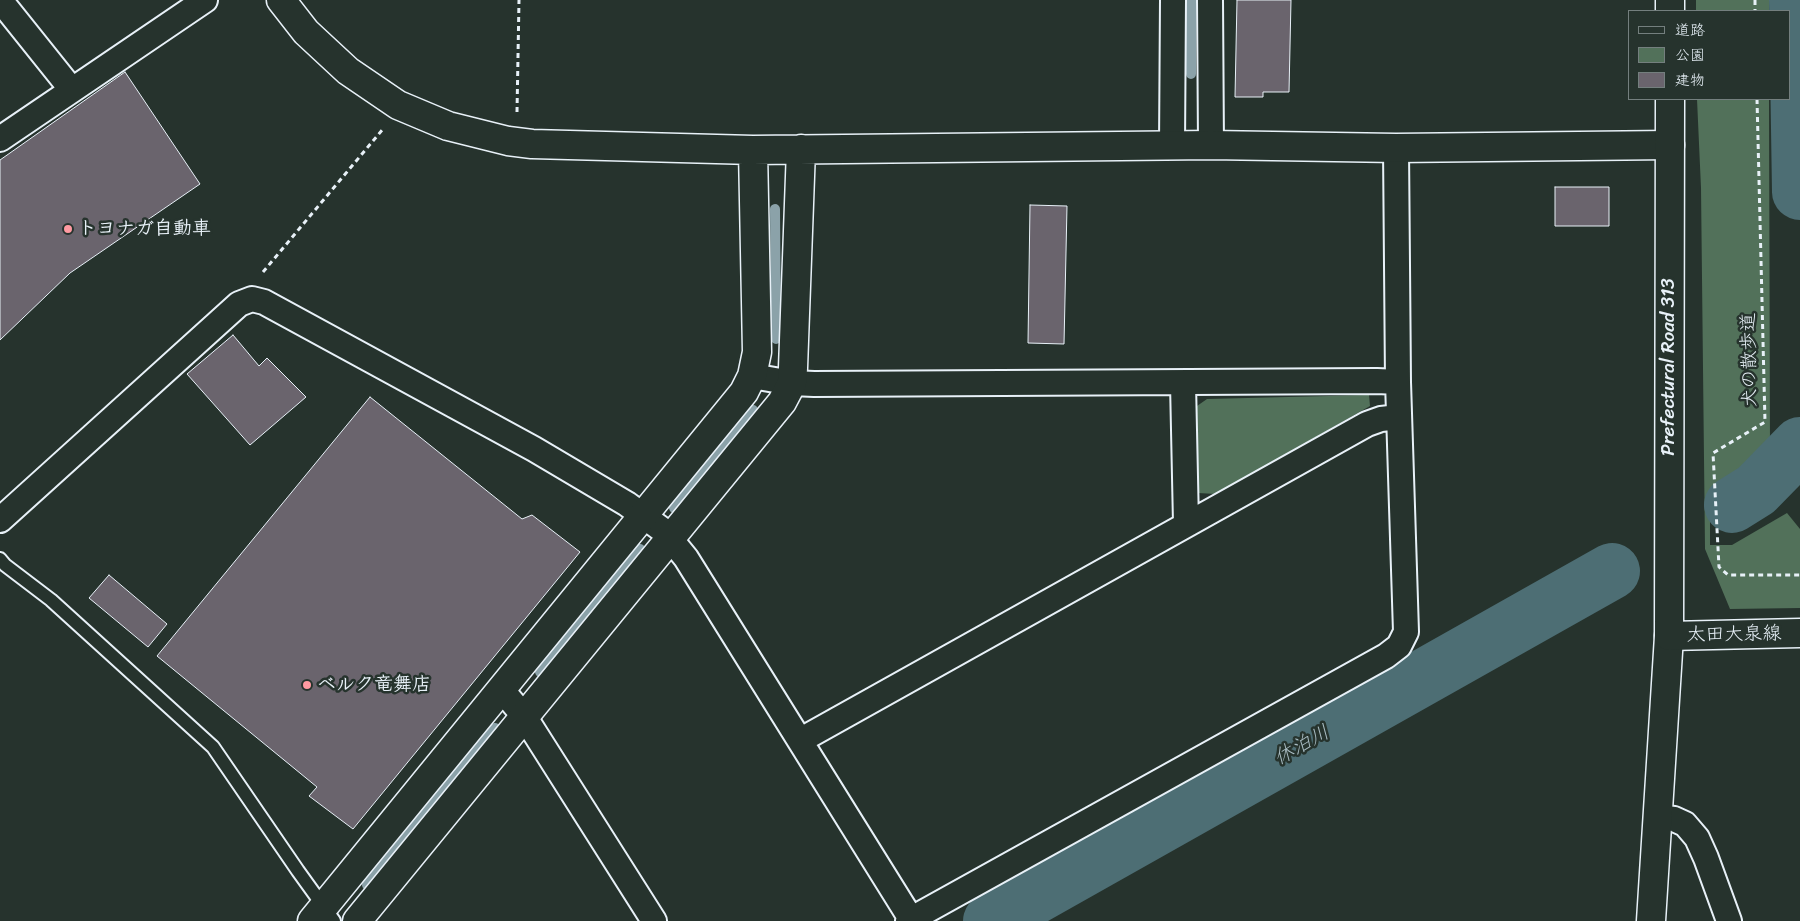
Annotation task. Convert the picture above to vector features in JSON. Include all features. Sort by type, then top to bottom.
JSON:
[{"type":"street","points":[[0,0],[72,90]]},
{"type":"street","points":[[0,139],[205,0]]},
{"type":"street","points":[[281,0],[306,32],[348,70],[398,105],[448,126],[508,141],[532,144],[753,150],[1211,145],[1396,148],[1670,145]]},
{"type":"street","points":[[1172,146],[1173,0]]},
{"type":"street","points":[[1210,0],[1211,145]]},
{"type":"street","name":"Prefectural Road 313","points":[[1651,921],[1668,636],[1670,100]]},
{"type":"street","points":[[0,520],[239,304],[252,299],[264,302],[534,450],[627,504],[671,538],[686,558],[801,740],[910,920],[1386,656],[1399,646],[1406,632],[1398,382],[1396,148]]},
{"type":"street","points":[[357,921],[782,402],[792,383],[801,149]]},
{"type":"street","points":[[323,916],[501,689],[744,392],[752,376],[757,352],[753,150]]},
{"type":"street","points":[[752,376],[792,383],[1398,382]]},
{"type":"street","points":[[1183,383],[1186,524]]},
{"type":"street","points":[[801,740],[1367,424],[1381,419],[1400,417]]},
{"type":"street","name":"太田大泉線","points":[[1668,636],[1800,633]]},
{"type":"street","points":[[501,689],[524,716],[654,921]]},
{"type":"street","points":[[1657,817],[1674,819],[1685,824],[1697,838],[1730,921]]},
{"type":"lane","points":[[0,560],[5,566],[51,600],[213,747],[323,916]]},
{"type":"path","points":[[517,117],[519,0]]},
{"type":"path","name":"犬の散歩道","points":[[1758,100],[1765,422],[1713,453],[1719,567],[1728,575],[1800,575]]},
{"type":"path","points":[[252,299],[254,282],[384,127]]},
{"type":"green space","points":[[1696,0],[1769,0],[1769,10],[1696,10]]},
{"type":"green space","points":[[1697,100],[1769,100],[1770,448],[1762,459],[1746,474],[1710,502],[1710,545],[1732,545],[1787,513],[1800,529],[1800,608],[1730,609],[1705,549],[1701,188]]},
{"type":"green space","points":[[1369,395],[1370,406],[1216,494],[1198,493],[1197,406],[1207,399]]},
{"type":"building","points":[[1237,0],[1291,0],[1289,92],[1263,92],[1263,97],[1235,97]]},
{"type":"building","name":"トヨナガ自動車","points":[[125,72],[200,184],[70,273],[0,340],[0,160]]},
{"type":"building","points":[[1555,187],[1609,187],[1609,226],[1555,226]]},
{"type":"building","points":[[1030,205],[1067,206],[1064,344],[1028,343]]},
{"type":"building","points":[[233,335],[259,366],[267,358],[306,397],[250,445],[187,374]]},
{"type":"building","points":[[370,397],[522,519],[532,515],[580,552],[353,829],[309,796],[317,787],[157,656]]},
{"type":"building","points":[[109,575],[167,624],[148,647],[89,598]]},
{"type":"waterway","points":[[1191,0],[1191,74]]},
{"type":"waterway","points":[[1797,0],[1800,192]]},
{"type":"waterway","points":[[775,209],[776,339]]},
{"type":"waterway","points":[[674,508],[753,410]]},
{"type":"waterway","points":[[1732,505],[1756,490],[1800,445]]},
{"type":"waterway","points":[[540,672],[640,549]]},
{"type":"waterway","name":"休泊川","points":[[991,921],[1612,571]]},
{"type":"waterway","points":[[367,885],[495,728]]},
{"type":"place","name":"トヨナガ自動車","points":[[68,229]]},
{"type":"place","name":"ベルク竜舞店","points":[[307,685]]}]
